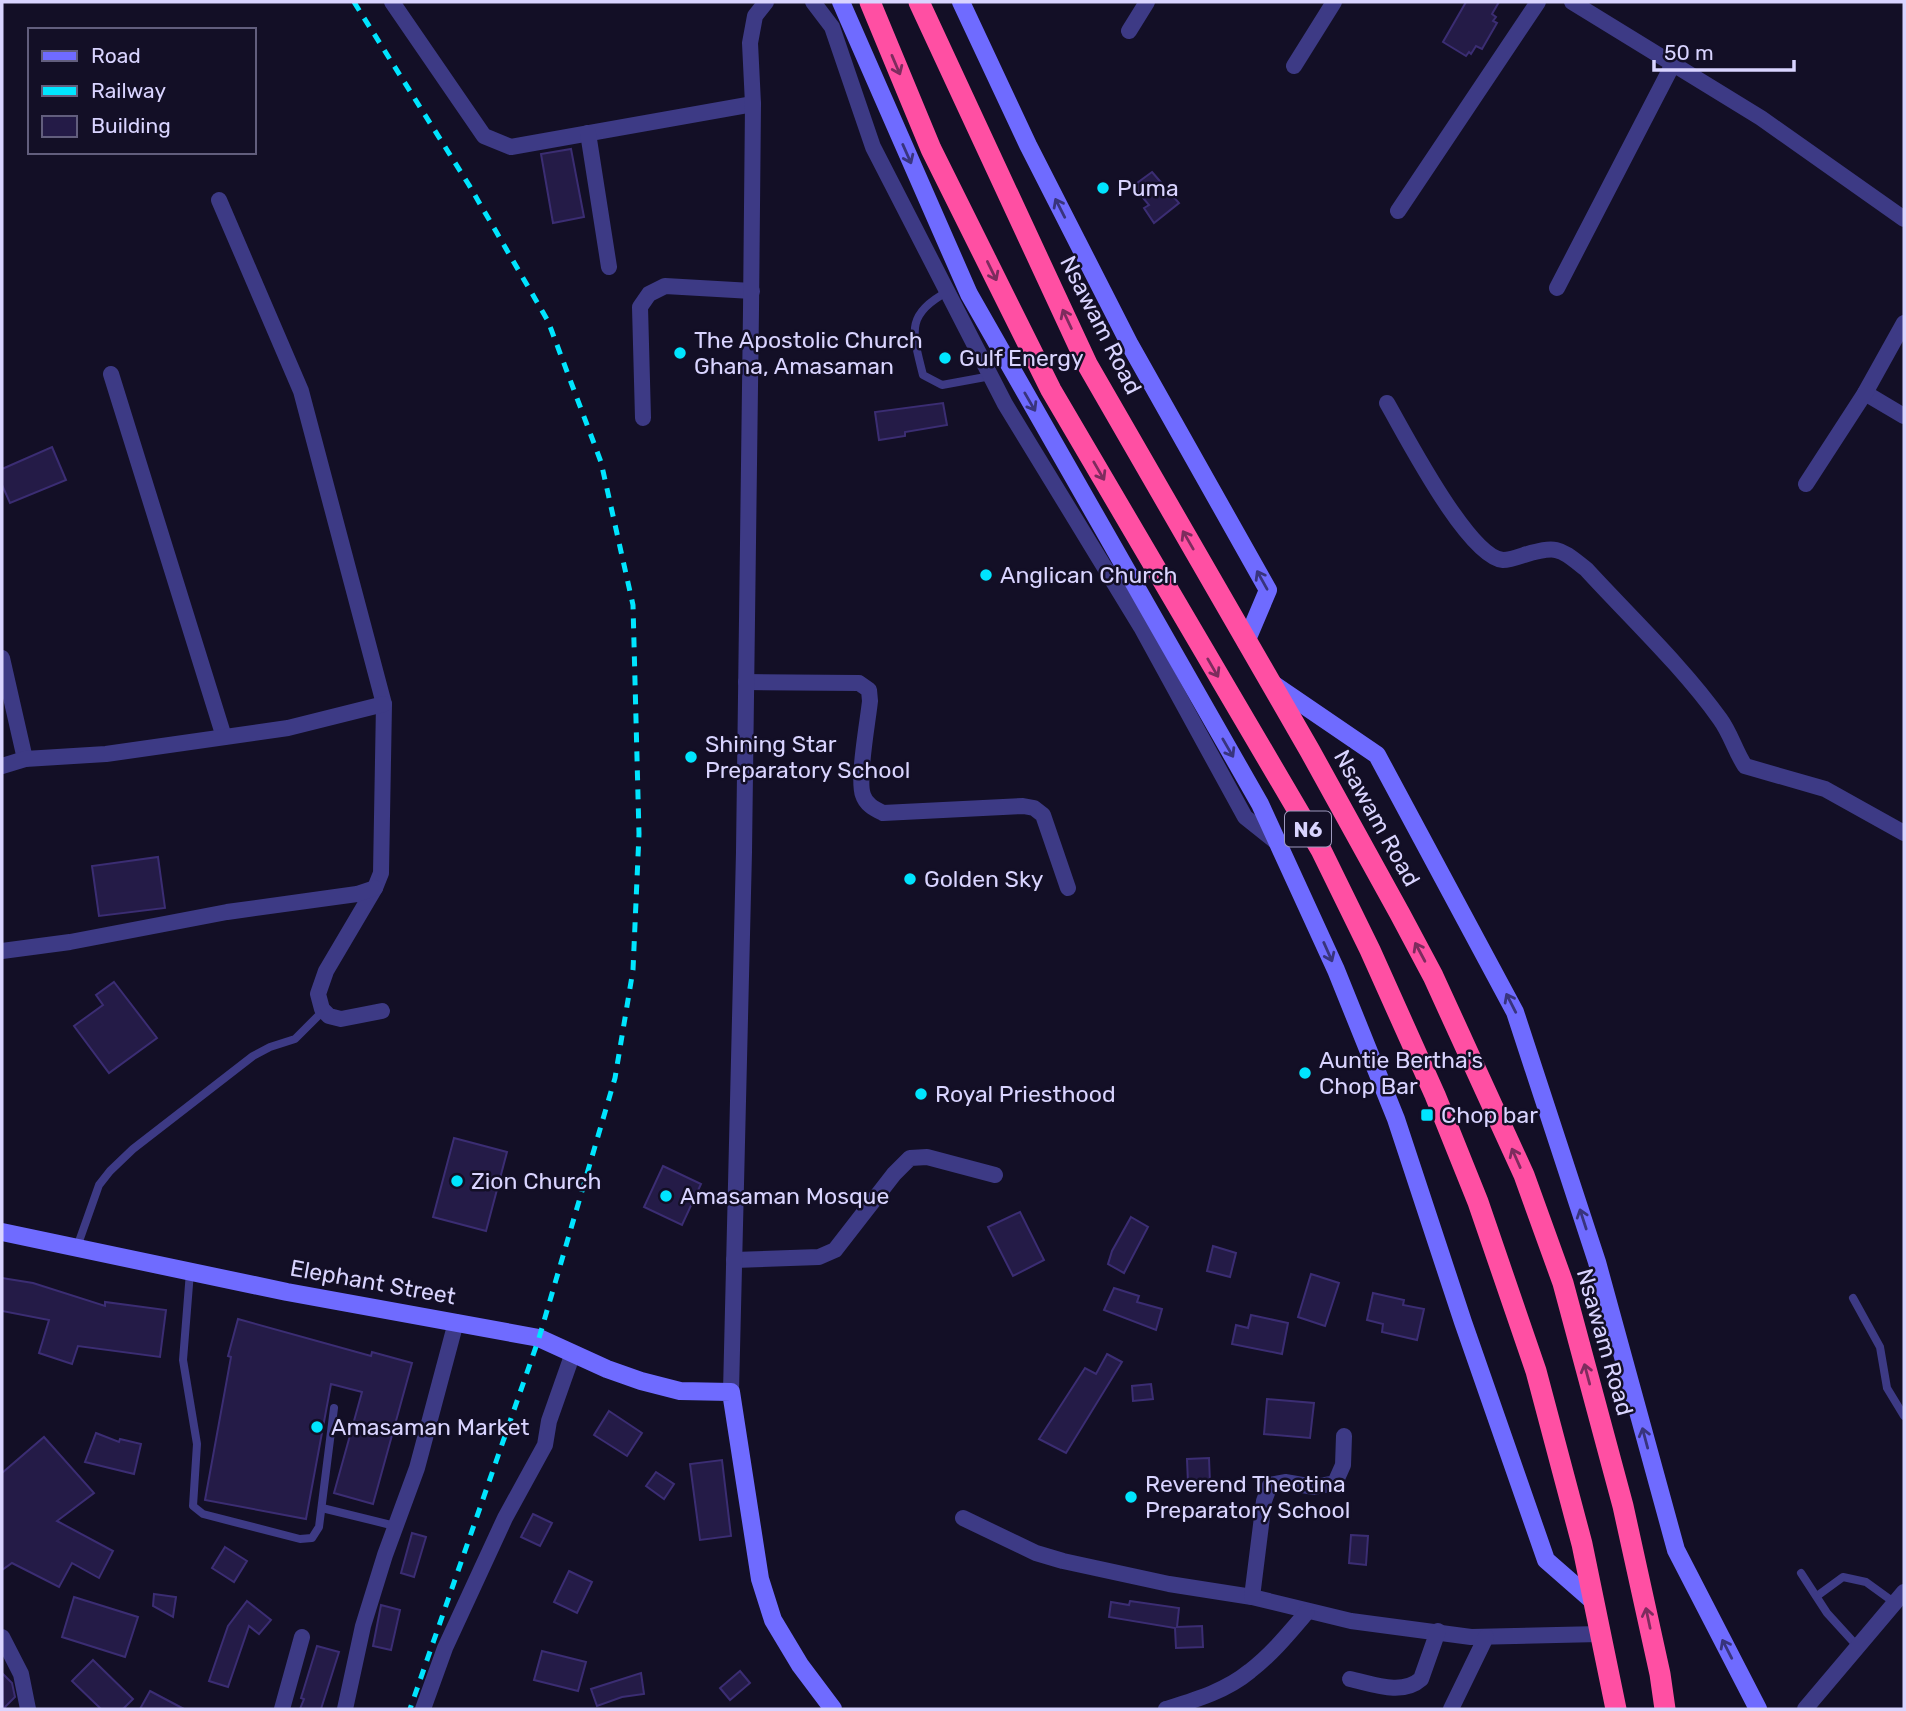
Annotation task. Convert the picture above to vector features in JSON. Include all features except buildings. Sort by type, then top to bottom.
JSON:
[{"type":"highway","name":"N6","points":[[870,2],[931,149],[1051,390],[1321,850],[1370,950],[1435,1095],[1483,1215],[1536,1371],[1582,1544],[1616,1709]]},
{"type":"highway","name":"Nsawam Road","points":[[919,2],[1087,363],[1270,681],[1433,976],[1524,1175],[1563,1283],[1623,1506],[1660,1674],[1665,1709]]},
{"type":"main road","points":[[841,2],[969,294],[1260,804],[1279,844],[1336,970],[1396,1119],[1546,1560],[1594,1602]]},
{"type":"main road","points":[[961,2],[1028,145],[1130,345],[1268,590],[1246,642]]},
{"type":"main road","points":[[1270,681],[1377,755],[1515,1012],[1597,1262],[1676,1550],[1758,1709]]},
{"type":"main road","name":"Elephant Street","points":[[2,1232],[190,1272],[539,1338],[630,1377],[680,1391],[731,1392]]},
{"type":"main road","points":[[731,1392],[760,1579],[773,1620],[800,1665],[833,1709]]},
{"type":"street","points":[[392,2],[484,136],[511,147],[752,104]]},
{"type":"street","points":[[731,1392],[746,682],[751,291],[750,43],[755,16],[766,2]]},
{"type":"street","points":[[813,2],[832,27],[873,147],[1005,404],[1141,627],[1245,817],[1279,844]]},
{"type":"street","points":[[1129,31],[1147,2]]},
{"type":"street","points":[[1294,66],[1334,2]]},
{"type":"street","points":[[1398,211],[1538,2]]},
{"type":"street","points":[[1572,2],[1761,118],[1904,219]]},
{"type":"street","points":[[1557,288],[1673,64]]},
{"type":"street","points":[[588,133],[608,267]]},
{"type":"street","points":[[219,200],[301,391],[384,704],[381,873],[320,984],[318,994],[329,1016],[341,1019],[382,1011]]},
{"type":"street","points":[[643,418],[640,307],[649,294],[665,286],[751,291]]},
{"type":"street","points":[[1806,484],[1865,393],[1904,323]]},
{"type":"street","points":[[111,374],[224,737]]},
{"type":"street","points":[[1865,393],[1904,416]]},
{"type":"street","points":[[1387,403],[1436,489],[1474,541],[1488,554],[1502,560],[1555,548],[1566,554],[1586,569],[1701,694],[1728,730],[1735,752],[1745,766],[1825,789],[1904,831]]},
{"type":"street","points":[[2,658],[25,759]]},
{"type":"street","points":[[746,682],[859,683],[869,690],[870,701],[862,780],[863,795],[869,805],[883,813],[1023,806],[1034,808],[1043,815],[1068,888]]},
{"type":"street","points":[[2,766],[25,759],[106,754],[288,728],[384,704]]},
{"type":"street","points":[[2,951],[70,942],[227,912],[357,894],[375,888]]},
{"type":"street","points":[[734,1260],[819,1257],[835,1250],[894,1174],[910,1158],[927,1157],[995,1175]]},
{"type":"street","points":[[345,1709],[363,1626],[417,1468],[456,1322]]},
{"type":"street","points":[[423,1709],[445,1648],[472,1588],[505,1518],[545,1445],[549,1421],[573,1353]]},
{"type":"street","points":[[1252,1597],[1264,1501],[1270,1485],[1285,1482],[1314,1487],[1335,1483],[1342,1465],[1344,1436]]},
{"type":"street","points":[[963,1518],[1036,1553],[1062,1561],[1168,1584],[1252,1597],[1351,1621],[1471,1637],[1600,1634]]},
{"type":"street","points":[[1805,1709],[1900,1598]]},
{"type":"street","points":[[1166,1709],[1210,1702],[1249,1672],[1280,1643],[1307,1612]]},
{"type":"street","points":[[1350,1679],[1400,1689],[1417,1683],[1421,1679],[1438,1631]]},
{"type":"street","points":[[2,1637],[21,1674],[28,1709]]},
{"type":"street","points":[[282,1709],[302,1637]]},
{"type":"street","points":[[1451,1709],[1486,1637]]},
{"type":"lane","points":[[947,292],[931,301],[921,311],[916,323],[913,336],[923,376],[942,385],[991,376]]},
{"type":"lane","points":[[77,1247],[99,1185],[118,1163],[253,1056],[295,1039],[324,1010]]},
{"type":"lane","points":[[190,1272],[183,1360],[197,1444],[193,1506],[203,1514],[300,1539],[312,1538],[319,1527],[334,1408]]},
{"type":"lane","points":[[1853,1298],[1880,1347],[1887,1388],[1904,1416]]},
{"type":"lane","points":[[322,1508],[395,1526]]},
{"type":"lane","points":[[1801,1573],[1827,1613],[1857,1647]]},
{"type":"lane","points":[[1816,1596],[1843,1577],[1866,1582],[1900,1598]]},
{"type":"railway","points":[[354,2],[469,185],[548,321],[601,462],[633,605],[639,834],[633,970],[615,1078],[539,1338],[410,1709]]},
{"type":"place","name":"Puma","points":[[1103,188]]},
{"type":"place","name":"The Apostolic Church Ghana, Amasaman","points":[[680,353]]},
{"type":"place","name":"Gulf Energy","points":[[945,358]]},
{"type":"place","name":"Anglican Church","points":[[986,575]]},
{"type":"place","name":"Shining Star Preparatory School","points":[[691,757]]},
{"type":"place","name":"Golden Sky","points":[[910,879]]},
{"type":"place","name":"Auntie Bertha's Chop Bar","points":[[1305,1073]]},
{"type":"place","name":"Royal Priesthood","points":[[921,1094]]},
{"type":"place","name":"Chop bar","points":[[1427,1115]]},
{"type":"place","name":"Zion Church","points":[[457,1181]]},
{"type":"place","name":"Amasaman Mosque","points":[[666,1196]]},
{"type":"place","name":"Amasaman Market","points":[[317,1427]]},
{"type":"place","name":"Reverend Theotina Preparatory School","points":[[1131,1497]]}]
